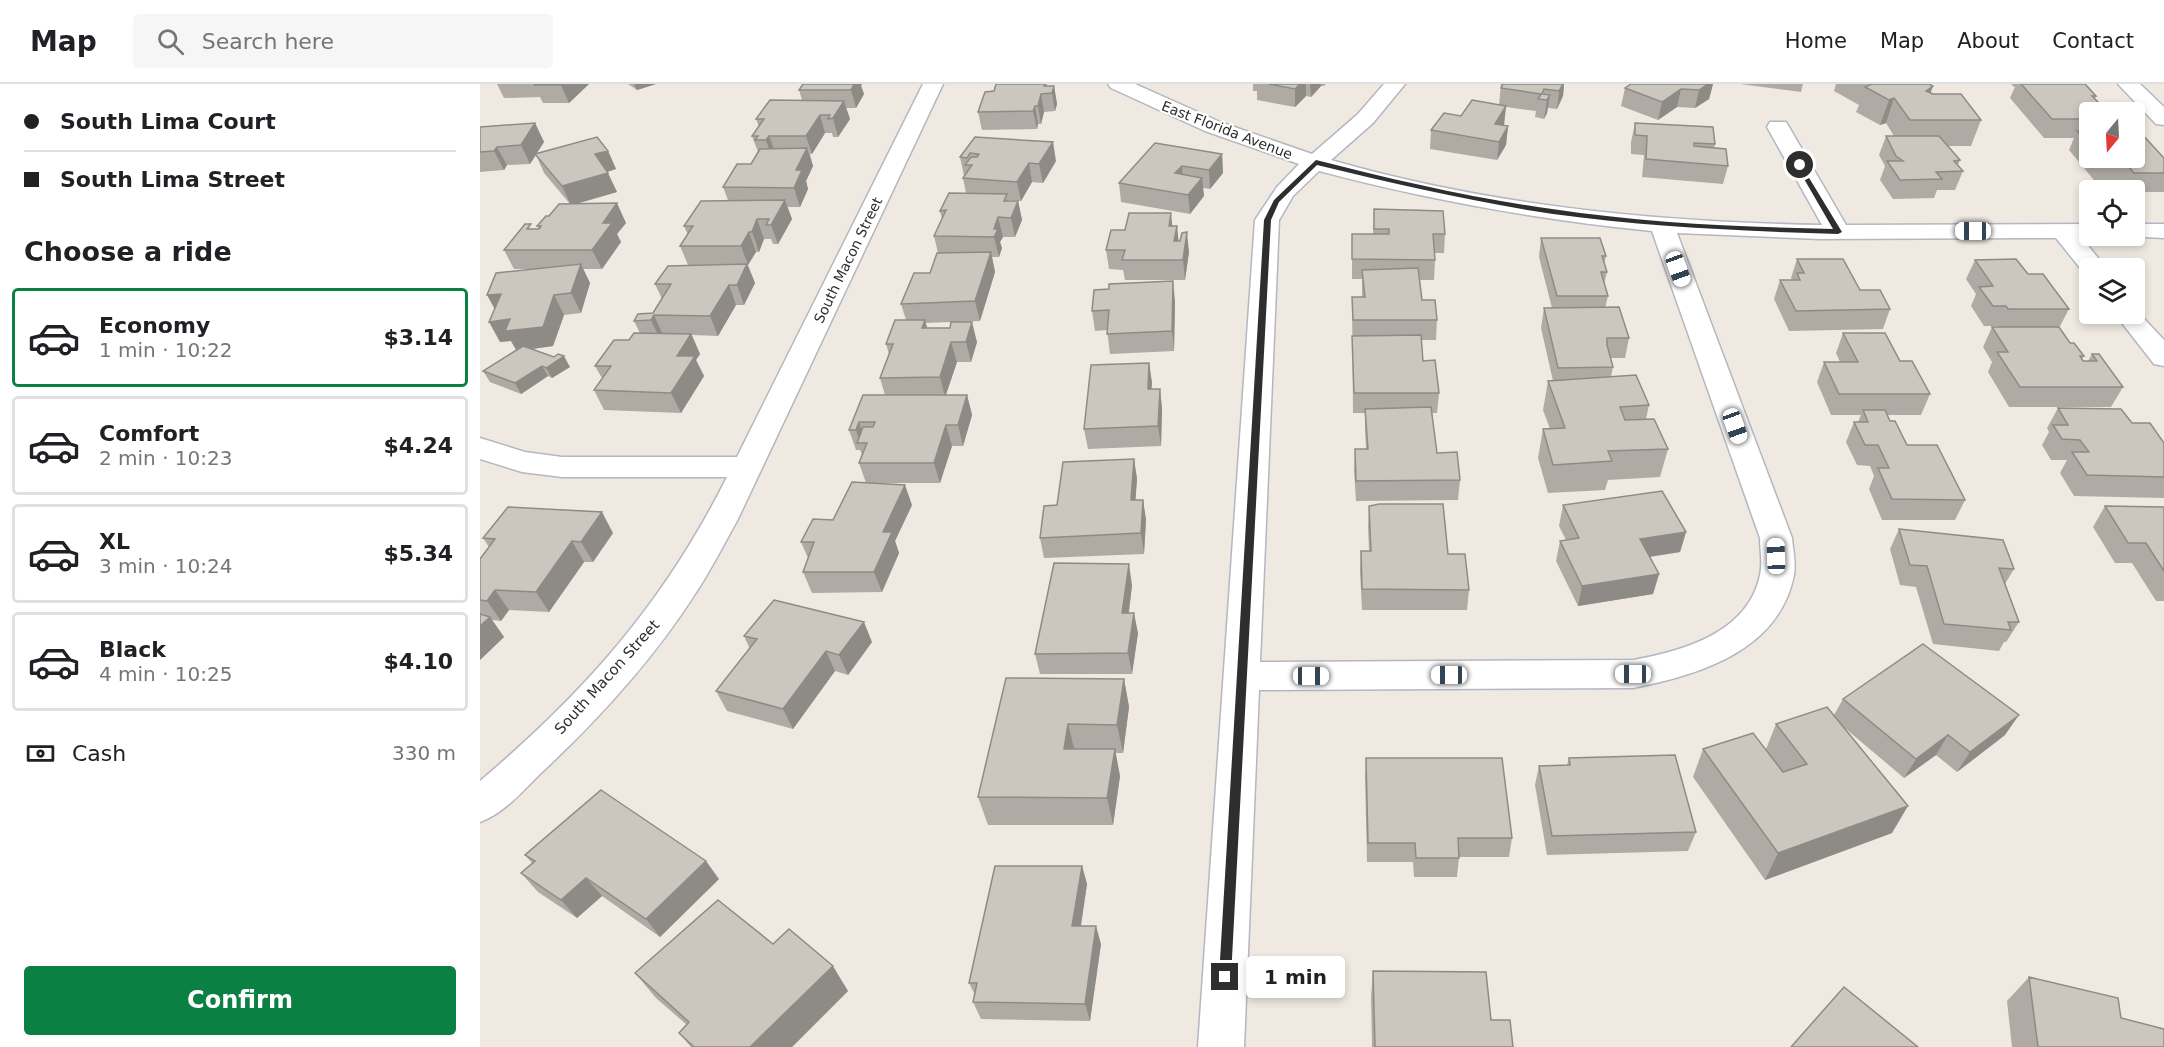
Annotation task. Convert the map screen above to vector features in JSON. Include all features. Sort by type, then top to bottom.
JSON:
[{"type":"street","name":"South Macon Street","points":[[480,805],[515,775],[584,708],[640,645],[684,585],[722,519],[933,84]]},
{"type":"street","name":"East Florida Avenue","points":[[1119,84],[1227,133],[1316,162],[1402,185],[1502,204],[1662,224],[1838,232],[2079,231]]},
{"type":"street","points":[[1221,1047],[1267,220],[1276,201],[1362,122],[1395,84]]},
{"type":"street","points":[[2128,84],[2164,119]]},
{"type":"street","points":[[1778,127],[1838,232]]},
{"type":"street","points":[[1241,676],[1633,674],[1677,667],[1715,651],[1748,627],[1767,602],[1777,574],[1776,538],[1662,224]]},
{"type":"street","points":[[2063,231],[2085,258]]},
{"type":"street","points":[[2145,231],[2164,231]]},
{"type":"street","points":[[2136,324],[2164,358]]},
{"type":"street","points":[[480,448],[522,462],[562,467],[747,467]]},
{"type":"building","points":[[536,84],[562,84],[534,85]]},
{"type":"building","points":[[803,84],[854,84],[851,90],[799,90]]},
{"type":"building","points":[[996,84],[1054,86],[1052,93],[1041,94],[1038,106],[1035,106],[1033,111],[978,112],[985,92],[994,91]]},
{"type":"building","points":[[1269,84],[1300,84],[1295,89]]},
{"type":"building","points":[[1503,84],[1563,84],[1559,91],[1544,89],[1542,94],[1550,95],[1547,100],[1538,99],[1541,94],[1501,88]]},
{"type":"building","points":[[1631,84],[1708,84],[1699,90],[1681,89],[1662,102],[1625,88]]},
{"type":"building","points":[[1872,84],[1929,84],[1933,86],[1926,91],[1933,94],[1961,94],[1981,120],[1910,120],[1894,98],[1889,100],[1865,87]]},
{"type":"building","points":[[2021,84],[2085,84],[2096,96],[2092,96],[2098,102],[2079,102],[2079,119],[2052,119]]},
{"type":"building","points":[[770,100],[844,101],[833,118],[828,119],[830,115],[820,115],[806,136],[769,136],[766,140],[755,140],[758,136],[752,136],[764,119],[756,119]]},
{"type":"building","points":[[1472,100],[1506,106],[1495,124],[1508,126],[1499,142],[1431,130],[1444,113],[1461,116]]},
{"type":"building","points":[[535,123],[521,145],[497,147],[494,151],[480,152],[480,127]]},
{"type":"building","points":[[1635,123],[1713,127],[1715,144],[1694,143],[1694,146],[1726,149],[1728,166],[1646,159],[1647,136],[1635,135]]},
{"type":"building","points":[[1886,136],[1939,136],[1960,160],[1954,161],[1963,171],[1936,172],[1942,179],[1900,180],[1887,161],[1903,161],[1896,156]]},
{"type":"building","points":[[597,137],[608,151],[595,154],[608,173],[562,186],[535,154]]},
{"type":"building","points":[[975,137],[1053,142],[1039,164],[1029,163],[1017,182],[963,178],[972,165],[965,165],[971,157],[977,157],[979,154],[970,153],[967,158],[960,157]]},
{"type":"building","points":[[2145,137],[2164,158],[2164,173],[2134,173],[2130,168],[2145,168]]},
{"type":"building","points":[[1155,143],[1222,154],[1209,170],[1182,166],[1175,173],[1202,178],[1188,195],[1119,183]]},
{"type":"building","points":[[807,148],[796,170],[802,170],[794,188],[723,187],[737,164],[751,164],[760,149]]},
{"type":"building","points":[[949,193],[1007,194],[1004,201],[1018,201],[1011,218],[998,217],[994,229],[998,229],[994,237],[934,236],[946,210],[940,211]]},
{"type":"building","points":[[785,200],[771,225],[766,225],[769,219],[757,219],[752,232],[749,232],[741,246],[680,246],[693,226],[684,226],[701,201]]},
{"type":"building","points":[[617,203],[603,223],[612,223],[592,250],[504,250],[525,224],[531,224],[527,229],[539,229],[541,226],[537,226],[559,204]]},
{"type":"building","points":[[1374,209],[1443,211],[1445,234],[1433,234],[1435,260],[1352,259],[1352,234],[1389,234],[1389,229],[1374,229]]},
{"type":"building","points":[[1129,213],[1171,213],[1169,226],[1177,226],[1174,241],[1180,241],[1182,233],[1187,232],[1183,260],[1122,260],[1125,250],[1106,250],[1111,230],[1125,230]]},
{"type":"building","points":[[1541,238],[1600,238],[1606,256],[1602,256],[1607,272],[1601,272],[1608,296],[1557,296]]},
{"type":"building","points":[[991,252],[975,301],[901,304],[914,273],[930,273],[937,253]]},
{"type":"building","points":[[1797,259],[1843,259],[1860,290],[1880,290],[1890,309],[1796,311],[1780,280],[1800,280],[1797,273],[1804,273]]},
{"type":"building","points":[[2016,259],[2028,274],[2043,274],[2069,309],[2008,309],[2006,306],[1993,306],[1979,287],[1993,286],[1975,260]]},
{"type":"building","points":[[581,264],[571,293],[554,295],[543,327],[505,331],[510,319],[489,322],[501,294],[487,295],[496,273]]},
{"type":"building","points":[[747,264],[737,285],[729,285],[710,316],[654,315],[651,320],[634,321],[638,314],[653,313],[671,284],[655,284],[668,266]]},
{"type":"building","points":[[1418,268],[1422,300],[1435,300],[1437,320],[1353,320],[1352,297],[1365,297],[1362,270]]},
{"type":"building","points":[[1173,281],[1172,331],[1107,334],[1109,310],[1092,311],[1094,290],[1109,289],[1109,284]]},
{"type":"building","points":[[1619,307],[1629,338],[1607,338],[1613,367],[1558,368],[1544,308]]},
{"type":"building","points":[[895,320],[925,320],[922,328],[950,328],[951,322],[972,322],[966,342],[951,342],[940,377],[880,378],[893,344],[886,344]]},
{"type":"building","points":[[1992,327],[2059,327],[2070,343],[2074,343],[2084,356],[2080,356],[2083,361],[2097,361],[2092,354],[2099,354],[2123,387],[2020,387],[1997,352],[2008,352]]},
{"type":"building","points":[[634,333],[691,334],[677,356],[695,356],[671,393],[594,390],[611,366],[595,366],[614,340],[629,340]]},
{"type":"building","points":[[1843,333],[1885,333],[1900,361],[1912,361],[1930,394],[1839,394],[1824,362],[1858,362]]},
{"type":"building","points":[[1421,335],[1423,361],[1435,360],[1439,393],[1354,393],[1352,336]]},
{"type":"building","points":[[523,346],[554,357],[558,354],[564,356],[546,368],[542,366],[515,383],[483,371]]},
{"type":"building","points":[[1149,363],[1148,389],[1160,389],[1158,426],[1084,429],[1091,365]]},
{"type":"building","points":[[1636,375],[1649,405],[1620,407],[1625,420],[1654,419],[1668,449],[1608,451],[1612,461],[1553,465],[1543,429],[1565,428],[1548,381]]},
{"type":"building","points":[[863,395],[967,395],[958,425],[946,425],[934,463],[859,463],[867,443],[857,443],[863,427],[873,427],[875,422],[859,422],[856,430],[849,430]]},
{"type":"building","points":[[1431,407],[1437,453],[1457,452],[1460,480],[1356,481],[1355,449],[1368,449],[1365,409]]},
{"type":"building","points":[[2058,408],[2121,409],[2132,423],[2150,423],[2164,443],[2164,477],[2087,475],[2072,452],[2089,452],[2080,440],[2062,439],[2053,425],[2068,425]]},
{"type":"building","points":[[1863,410],[1885,410],[1890,421],[1895,421],[1907,445],[1937,445],[1965,500],[1892,499],[1878,468],[1889,468],[1878,445],[1865,445],[1854,422],[1868,422]]},
{"type":"building","points":[[1134,459],[1131,500],[1143,500],[1141,533],[1040,538],[1044,506],[1057,505],[1063,462]]},
{"type":"building","points":[[852,482],[905,485],[883,532],[892,532],[874,572],[803,572],[814,542],[801,542],[813,519],[833,520]]},
{"type":"building","points":[[1662,491],[1686,532],[1640,539],[1659,574],[1582,586],[1560,541],[1579,538],[1563,505]]},
{"type":"building","points":[[1443,504],[1448,554],[1465,554],[1469,590],[1362,589],[1361,551],[1371,551],[1369,506]]},
{"type":"building","points":[[2105,506],[2164,507],[2164,571],[2146,543],[2128,543]]},
{"type":"building","points":[[508,507],[602,512],[581,542],[572,541],[536,592],[495,590],[487,601],[480,600],[480,559],[495,539],[483,538]]},
{"type":"building","points":[[1899,529],[2003,540],[2014,569],[1999,568],[2019,622],[2008,622],[2011,630],[1944,624],[1927,566],[1910,565]]},
{"type":"building","points":[[1054,563],[1129,564],[1122,613],[1134,613],[1128,653],[1035,654]]},
{"type":"building","points":[[774,600],[864,622],[839,655],[826,651],[783,709],[716,691],[757,639],[744,636]]},
{"type":"building","points":[[480,614],[490,617],[480,626]]},
{"type":"building","points":[[1923,644],[2019,715],[1970,752],[1948,735],[1916,759],[1843,699]]},
{"type":"building","points":[[1006,678],[1124,679],[1117,725],[1068,724],[1064,749],[1115,749],[1107,798],[978,797]]},
{"type":"building","points":[[1827,707],[1908,806],[1778,853],[1703,749],[1753,733],[1783,772],[1807,764],[1776,724]]},
{"type":"building","points":[[1675,755],[1696,832],[1552,836],[1539,766],[1570,765],[1569,758]]},
{"type":"building","points":[[1366,758],[1502,758],[1512,838],[1458,838],[1459,858],[1416,858],[1415,843],[1368,843]]},
{"type":"building","points":[[601,790],[706,861],[646,919],[586,878],[561,900],[521,873],[535,861],[525,855]]},
{"type":"building","points":[[995,866],[1082,866],[1072,926],[1096,926],[1085,1004],[973,1002],[977,983],[969,983]]},
{"type":"building","points":[[718,900],[773,944],[789,929],[833,966],[750,1047],[694,1047],[679,1033],[689,1022],[635,973]]},
{"type":"building","points":[[1373,971],[1486,972],[1491,1020],[1510,1020],[1513,1047],[1375,1047]]},
{"type":"building","points":[[2029,977],[2118,998],[2121,1018],[2164,1029],[2164,1047],[2038,1047]]},
{"type":"building","points":[[1844,987],[1918,1047],[1791,1047]]},
{"type":"route","points":[[1225,977],[1267,220],[1276,201],[1316,162],[1356,174],[1435,192],[1554,212],[1607,219],[1729,229],[1838,232],[1800,165]]}]
